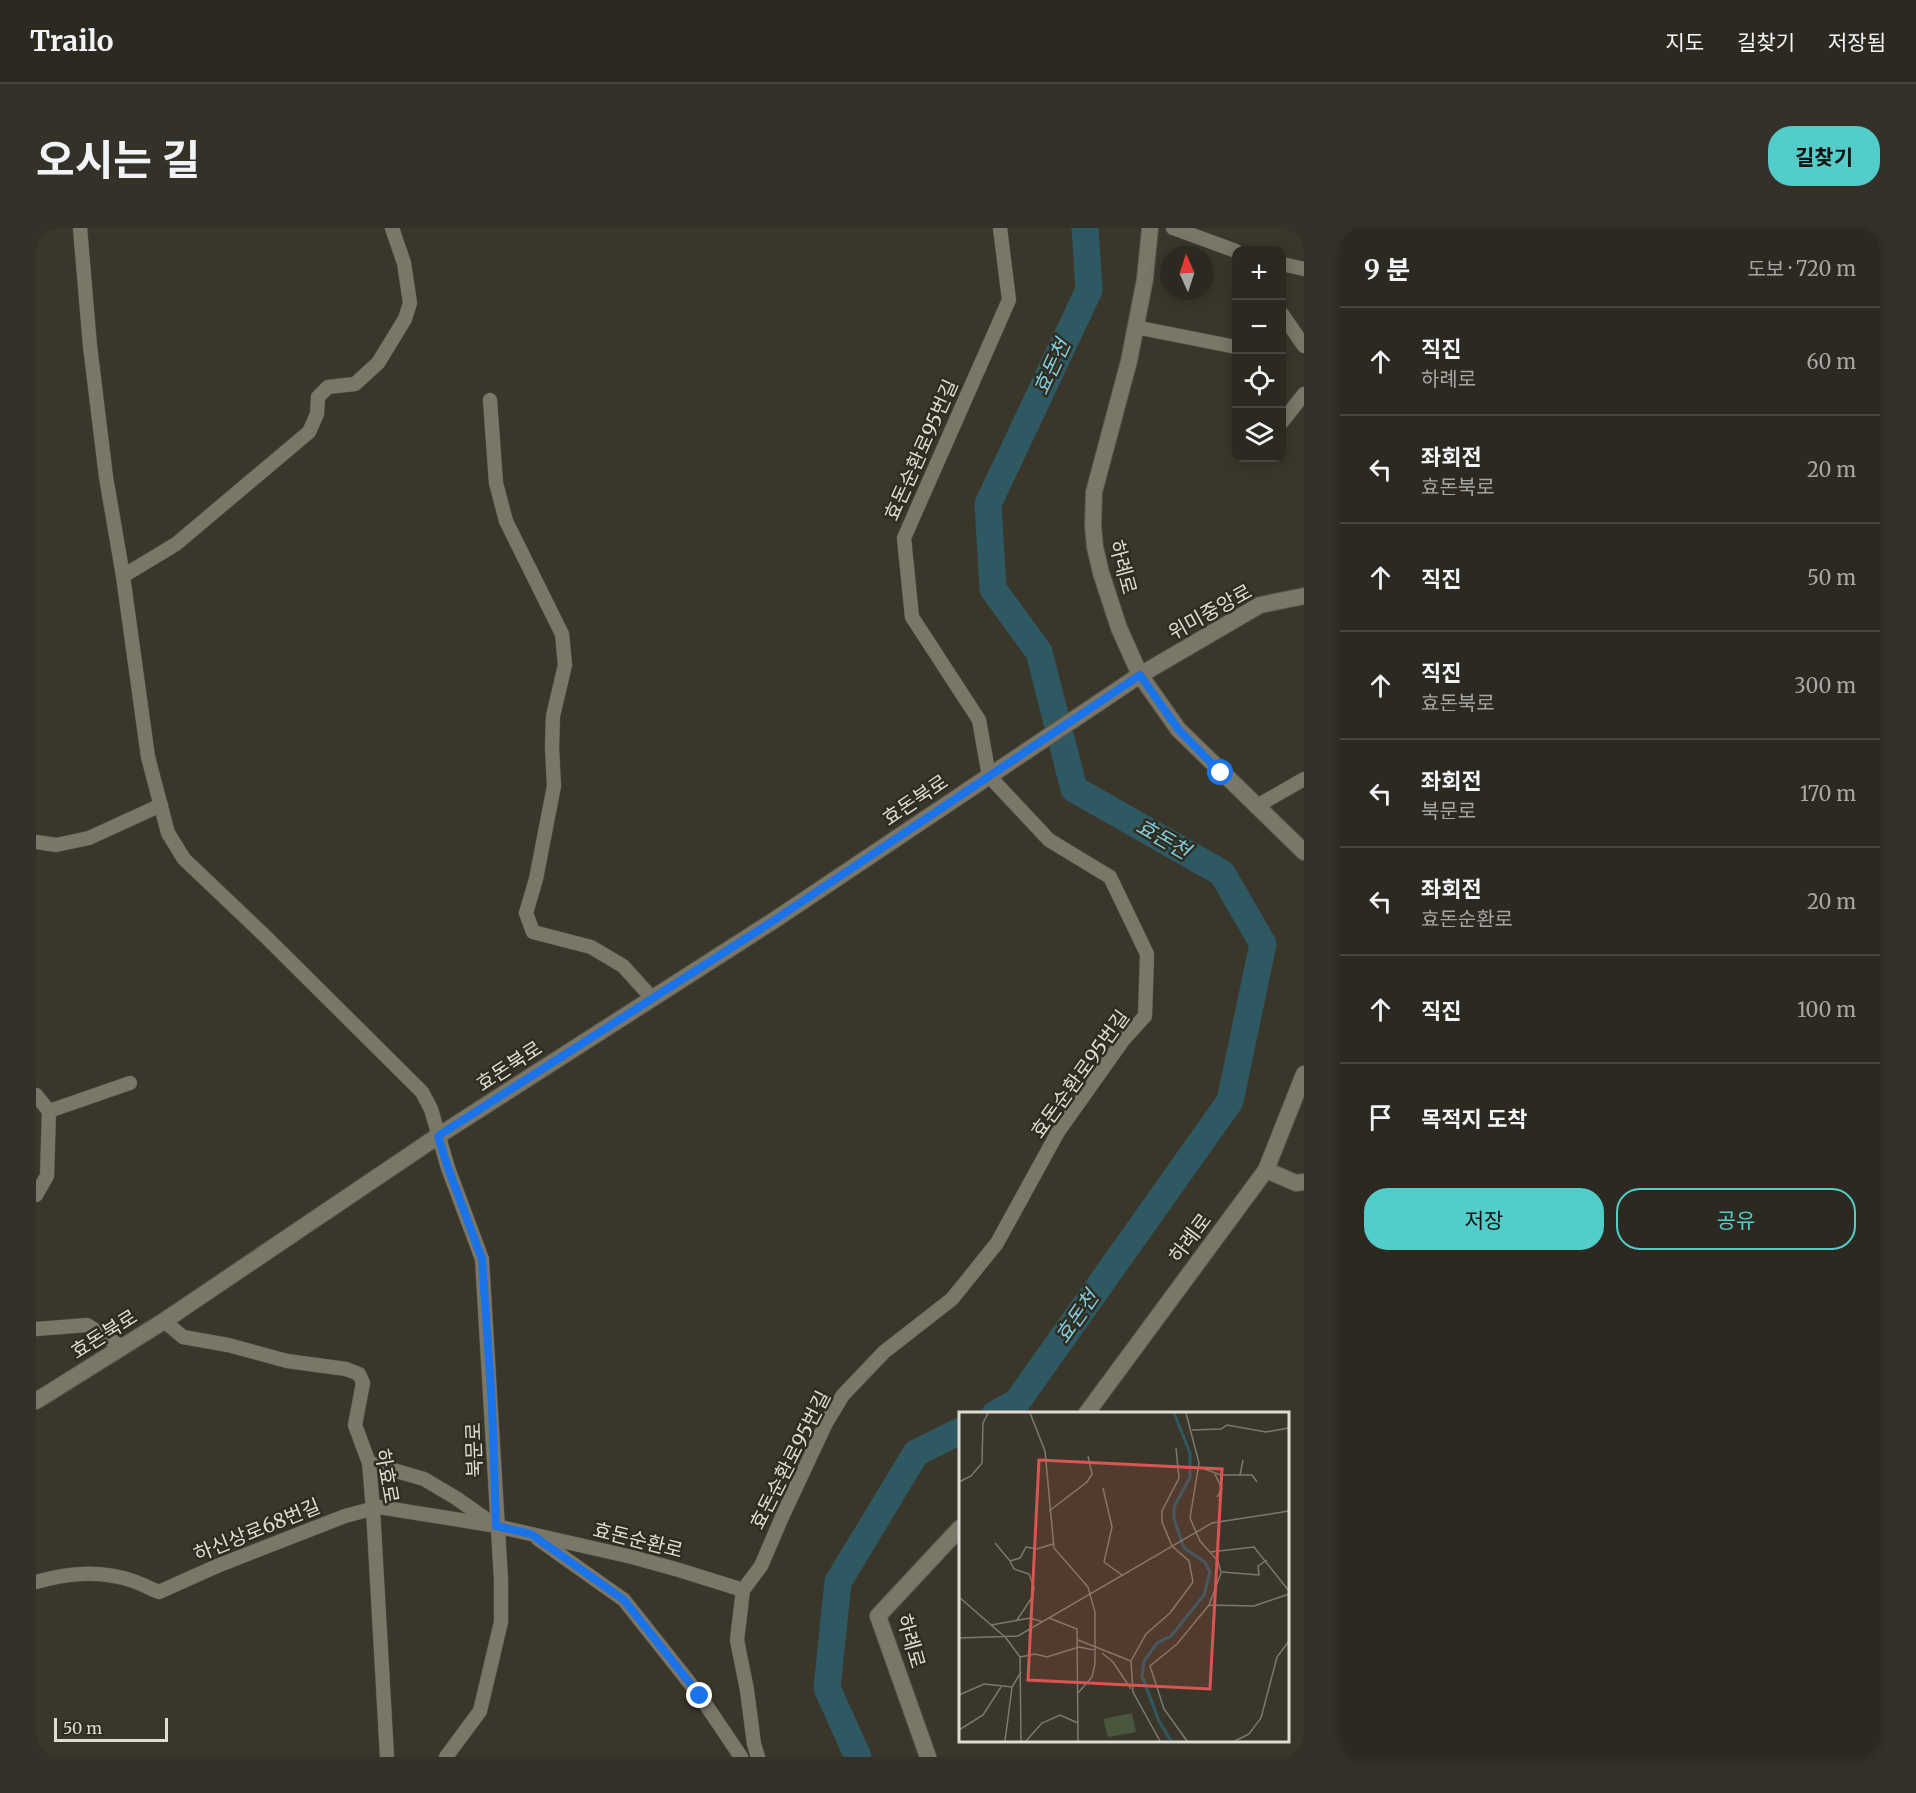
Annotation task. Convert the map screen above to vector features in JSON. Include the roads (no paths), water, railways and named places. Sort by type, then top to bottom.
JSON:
[{"type":"street","name":"북문로","points":[[80,228],[101,441],[123,576],[148,758],[168,833],[184,859],[422,1092],[482,1259],[492,1404],[501,1622],[480,1711],[446,1757]]},
{"type":"street","points":[[123,576],[176,544],[309,432],[317,414],[318,397],[328,387],[355,384],[378,363],[405,319],[410,303],[404,263],[392,228]]},
{"type":"street","name":"효돈순환로95번길","points":[[743,1590],[761,1566],[826,1423],[843,1395],[884,1352],[952,1299],[998,1243],[1058,1132],[1124,1039],[1145,1016],[1147,954],[1110,877],[1049,840],[989,776],[979,720],[912,617],[904,538],[1009,300],[1000,228]]},
{"type":"street","name":"하례로","points":[[1150,228],[1146,271],[1129,361],[1094,492],[1093,526],[1101,573],[1119,628],[1140,675],[1178,729],[1304,852]]},
{"type":"street","points":[[1173,228],[1232,249]]},
{"type":"street","points":[[1286,265],[1304,269]]},
{"type":"street","points":[[1286,321],[1304,346]]},
{"type":"street","points":[[1135,327],[1232,346]]},
{"type":"street","points":[[1286,416],[1304,394]]},
{"type":"street","points":[[490,400],[496,483],[506,521],[562,634],[565,665],[553,716],[554,786],[536,879],[526,913],[533,932],[591,947],[623,966],[652,998]]},
{"type":"street","name":"위미중앙로","points":[[1140,675],[1260,605],[1304,596]]},
{"type":"street","name":"효돈북로","points":[[36,1401],[164,1321],[438,1136],[776,919],[1140,675]]},
{"type":"street","points":[[1257,806],[1304,779]]},
{"type":"street","points":[[36,842],[56,845],[89,838],[161,805]]},
{"type":"street","name":"하례로","points":[[1087,1412],[1266,1170],[1304,1074]]},
{"type":"street","points":[[49,1112],[130,1083]]},
{"type":"street","points":[[36,1095],[49,1112],[46,1176],[36,1195]]},
{"type":"street","points":[[1266,1170],[1296,1183],[1304,1182]]},
{"type":"street","name":"하효로","points":[[164,1321],[183,1337],[228,1345],[286,1361],[346,1368],[359,1374],[363,1383],[355,1425],[369,1463],[387,1757]]},
{"type":"street","points":[[36,1329],[87,1325],[122,1347]]},
{"type":"street","name":"효돈순환로","points":[[369,1463],[424,1479],[496,1526],[679,1569],[743,1590]]},
{"type":"street","name":"하신상로68번길","points":[[36,1582],[54,1576],[98,1574],[133,1580],[159,1592],[227,1561],[345,1516],[379,1507],[496,1526]]},
{"type":"street","name":"하례로","points":[[928,1757],[878,1616],[959,1529]]},
{"type":"street","points":[[531,1534],[624,1600],[700,1696],[741,1757]]},
{"type":"street","points":[[743,1590],[737,1640],[758,1757]]},
{"type":"waterway","name":"효돈천","points":[[999,1412],[1017,1402],[1230,1101],[1263,944],[1222,873],[1074,789],[1039,652],[993,589],[988,504],[1089,290],[1085,228]]},
{"type":"waterway","name":"효돈천","points":[[858,1757],[827,1688],[838,1582],[916,1453],[959,1432]]}]
